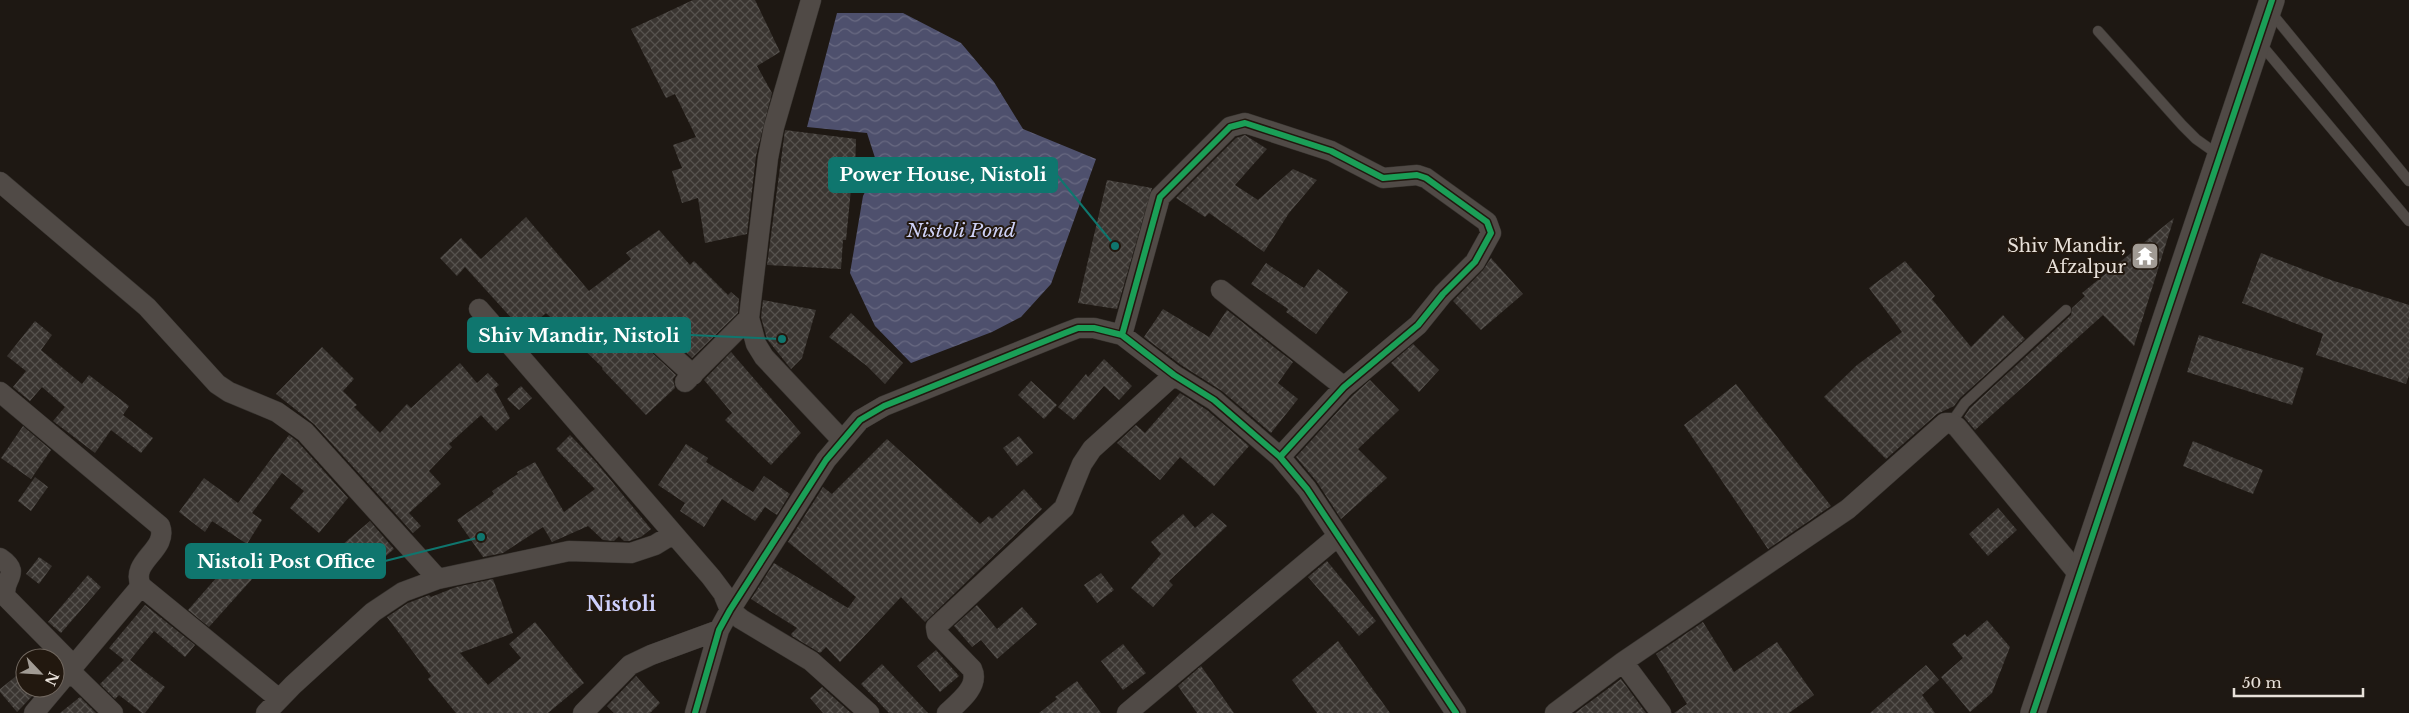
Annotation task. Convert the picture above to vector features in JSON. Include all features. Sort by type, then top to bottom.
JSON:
[{"type":"street","points":[[811,0],[774,127],[749,318],[756,344],[764,357],[841,440]]},
{"type":"street","points":[[2033,713],[2270,5]]},
{"type":"street","points":[[1122,335],[1160,197],[1230,127],[1245,123],[1331,151],[1383,178],[1417,175],[1426,178],[1487,222],[1491,233],[1488,242],[1475,262],[1443,294],[1426,316],[1344,387],[1280,457]]},
{"type":"street","points":[[0,182],[147,307],[217,384],[229,392],[277,412],[305,432],[438,579]]},
{"type":"street","points":[[1221,290],[1344,387]]},
{"type":"street","points":[[479,310],[638,491],[723,593],[730,610],[751,627],[811,661],[869,713]]},
{"type":"street","points":[[644,330],[689,378],[749,318]]},
{"type":"street","points":[[695,713],[719,630],[730,610],[826,460],[841,440],[860,420],[884,406],[1078,328],[1094,328],[1122,335],[1174,375],[1214,400],[1295,472],[1451,711]]},
{"type":"street","points":[[947,713],[974,683],[975,674],[936,633],[936,627],[1064,508],[1082,464],[1092,449],[1174,375]]},
{"type":"street","points":[[0,392],[160,526],[163,534],[160,542],[139,570],[137,578],[141,586],[273,706],[387,600],[422,583],[568,551],[631,553],[655,545],[673,534]]},
{"type":"street","points":[[1555,713],[1623,662],[1848,509],[1945,423],[1951,423],[1957,427],[2080,576]]},
{"type":"street","points":[[1127,713],[1338,536]]},
{"type":"street","points":[[0,558],[10,566],[11,571],[5,584],[4,592],[6,597],[113,713]]},
{"type":"street","points":[[34,713],[141,586]]},
{"type":"street","points":[[583,713],[630,665],[651,655],[719,630]]},
{"type":"street","points":[[1623,662],[1661,713]]},
{"type":"lane","points":[[2270,5],[2409,181]]},
{"type":"lane","points":[[2098,31],[2182,125],[2196,139],[2220,156]]},
{"type":"lane","points":[[2258,41],[2409,221]]},
{"type":"lane","points":[[1951,423],[1965,403],[2066,310]]},
{"type":"water","name":"Nistoli Pond","points":[[837,13],[903,13],[961,43],[994,82],[1023,129],[1096,159],[1051,284],[1021,317],[992,332],[911,363],[875,326],[850,273],[863,196],[878,167],[867,133],[807,127]]},
{"type":"building","points":[[693,0],[755,0],[780,52],[757,66],[772,93],[756,156],[747,234],[705,243],[698,198],[682,203],[672,171],[682,168],[673,145],[696,137],[675,94],[666,98],[631,29]]},
{"type":"building","points":[[785,130],[856,139],[855,169],[853,169],[846,240],[843,240],[841,269],[767,265]]},
{"type":"building","points":[[1245,135],[1267,149],[1235,185],[1258,200],[1293,169],[1317,180],[1289,213],[1264,252],[1209,213],[1205,217],[1176,198],[1236,138]]},
{"type":"building","points":[[1107,180],[1152,188],[1117,309],[1078,303]]},
{"type":"building","points":[[526,217],[589,291],[631,259],[626,253],[659,230],[690,265],[694,261],[728,295],[731,292],[739,299],[738,313],[692,358],[652,321],[641,319],[635,322],[632,328],[636,338],[676,375],[673,379],[675,388],[646,415],[603,368],[546,313],[524,332],[465,267],[457,276],[440,258],[461,238],[481,259]]},
{"type":"building","points":[[2174,218],[2134,346],[2103,315],[1975,430],[1964,417],[1970,408],[2071,315],[2072,308],[2085,296],[2082,293]]},
{"type":"building","points":[[2261,253],[2331,280],[2409,305],[2409,375],[2406,384],[2316,355],[2323,334],[2242,303]]},
{"type":"building","points":[[1491,258],[1523,294],[1481,330],[1453,301],[1483,270]]},
{"type":"building","points":[[1905,261],[1935,296],[1932,299],[1971,347],[2003,315],[2025,339],[1960,398],[1954,406],[1937,414],[1886,459],[1824,397],[1857,365],[1902,332],[1869,288]]},
{"type":"building","points":[[1266,263],[1304,288],[1318,269],[1348,292],[1316,334],[1286,312],[1288,309],[1251,284]]},
{"type":"building","points":[[763,300],[816,310],[802,358],[791,369],[767,339],[761,317]]},
{"type":"building","points":[[1163,309],[1209,337],[1227,310],[1293,362],[1278,383],[1298,399],[1271,433],[1222,391],[1181,365],[1144,337]]},
{"type":"building","points":[[851,313],[903,363],[885,384],[867,366],[829,337]]},
{"type":"building","points":[[35,321],[52,335],[41,350],[82,384],[89,375],[129,406],[123,415],[153,438],[141,453],[111,430],[95,453],[53,421],[65,407],[42,387],[30,401],[13,387],[26,371],[7,356]]},
{"type":"building","points":[[2199,335],[2304,368],[2292,405],[2187,372]]},
{"type":"building","points":[[1413,344],[1439,370],[1419,392],[1391,363]]},
{"type":"building","points":[[322,347],[354,379],[343,391],[357,405],[354,407],[380,433],[407,404],[411,408],[460,363],[477,383],[488,373],[499,385],[494,389],[510,418],[496,431],[481,415],[449,444],[452,447],[429,471],[441,484],[409,513],[421,526],[413,533],[314,424],[276,394]]},
{"type":"building","points":[[731,352],[801,433],[771,465],[725,420],[732,413],[704,380]]},
{"type":"building","points":[[1104,359],[1132,386],[1119,400],[1104,386],[1074,420],[1058,407],[1086,374],[1088,377]]},
{"type":"building","points":[[1370,380],[1399,410],[1358,449],[1387,478],[1341,519],[1317,482],[1296,457],[1352,396]]},
{"type":"building","points":[[1031,381],[1057,405],[1044,419],[1018,395]]},
{"type":"building","points":[[1736,384],[1831,506],[1768,549],[1684,425]]},
{"type":"building","points":[[521,386],[532,398],[519,410],[507,399]]},
{"type":"building","points":[[1180,393],[1207,410],[1249,446],[1214,486],[1180,457],[1160,480],[1117,443],[1136,425],[1145,433]]},
{"type":"building","points":[[23,426],[51,450],[31,479],[1,458]]},
{"type":"building","points":[[289,435],[297,441],[348,498],[319,533],[290,508],[304,491],[282,473],[252,513],[262,520],[247,544],[212,521],[205,532],[179,512],[204,478],[238,503]]},
{"type":"building","points":[[570,435],[595,461],[651,529],[641,537],[629,541],[624,541],[619,536],[614,541],[603,540],[588,526],[552,542],[543,527],[503,553],[483,557],[457,520],[494,494],[492,491],[518,474],[517,472],[535,462],[564,512],[595,489],[556,449]]},
{"type":"building","points":[[1019,436],[1033,453],[1017,466],[1003,448]]},
{"type":"building","points":[[887,439],[980,524],[989,516],[992,519],[1024,489],[1042,509],[925,622],[901,597],[840,662],[826,647],[820,653],[792,636],[791,634],[797,628],[751,599],[774,563],[848,608],[856,597],[788,542],[823,487],[832,494]]},
{"type":"building","points":[[2193,441],[2263,470],[2253,494],[2183,466]]},
{"type":"building","points":[[686,444],[708,458],[706,462],[753,492],[764,476],[790,494],[777,515],[765,507],[755,521],[722,499],[704,527],[680,511],[685,503],[658,485]]},
{"type":"building","points":[[35,477],[48,487],[31,511],[18,501]]},
{"type":"building","points":[[1998,508],[2017,530],[1988,556],[1969,534]]},
{"type":"building","points":[[1212,513],[1227,526],[1169,581],[1173,585],[1153,607],[1131,588],[1161,554],[1151,542],[1183,514],[1195,528]]},
{"type":"building","points":[[370,521],[394,549],[366,573],[342,545]]},
{"type":"building","points":[[39,557],[52,566],[39,584],[26,574]]},
{"type":"building","points":[[232,560],[253,578],[209,627],[188,610]]},
{"type":"building","points":[[1327,561],[1376,621],[1359,636],[1308,577]]},
{"type":"building","points":[[1101,573],[1114,590],[1097,603],[1084,585]]},
{"type":"building","points":[[88,575],[101,587],[61,633],[48,622]]},
{"type":"building","points":[[493,579],[513,633],[460,653],[488,685],[521,658],[509,644],[535,622],[584,683],[548,713],[456,713],[428,679],[431,676],[387,617],[408,603],[429,595],[431,597],[456,587]]},
{"type":"building","points":[[145,605],[195,645],[185,657],[154,631],[130,660],[165,687],[145,713],[142,713],[119,695],[115,699],[100,684],[124,660],[109,648]]},
{"type":"building","points":[[977,605],[997,629],[1022,607],[1037,624],[997,659],[981,640],[972,647],[954,626]]},
{"type":"building","points":[[1987,620],[2010,647],[1992,693],[1970,712],[1941,677],[1963,658],[1952,644],[1965,634],[1967,637]]},
{"type":"building","points":[[1703,622],[1734,672],[1777,642],[1814,695],[1789,713],[1674,713],[1687,704],[1656,654]]},
{"type":"building","points":[[1338,641],[1390,713],[1317,713],[1292,680]]},
{"type":"building","points":[[1123,644],[1146,673],[1123,690],[1101,661]]},
{"type":"building","points":[[936,650],[959,676],[940,692],[917,666]]},
{"type":"building","points":[[882,664],[928,713],[889,713],[861,684]]},
{"type":"building","points":[[1926,665],[1939,680],[1922,695],[1935,713],[1870,713]]},
{"type":"building","points":[[1201,666],[1234,713],[1197,713],[1178,686]]},
{"type":"building","points":[[636,676],[660,703],[650,713],[614,713],[607,706]]},
{"type":"building","points":[[15,677],[15,698],[30,698],[17,712],[0,692],[0,689]]},
{"type":"building","points":[[1621,679],[1646,713],[1575,713]]},
{"type":"building","points":[[1077,681],[1101,713],[1039,713],[1057,699],[1055,697]]},
{"type":"building","points":[[822,687],[851,713],[823,713],[810,698]]},
{"type":"building","points":[[80,697],[96,713],[60,713]]},
{"type":"cycle path","points":[[2033,713],[2272,0]]},
{"type":"cycle path","points":[[1122,335],[1160,197],[1230,127],[1245,123],[1331,151],[1383,178],[1417,175],[1426,178],[1487,222],[1491,233],[1475,262],[1443,294],[1418,325],[1344,387],[1280,457]]},
{"type":"cycle path","points":[[695,713],[719,630],[730,610],[826,460],[860,420],[884,406],[1078,328],[1094,328],[1122,335],[1174,375],[1214,400],[1280,457],[1307,489],[1456,713]]},
{"type":"place","name":"Power House, Nistoli","points":[[1115,246]]},
{"type":"place","name":"Shiv Mandir, Afzalpur","points":[[2145,256]]},
{"type":"place","name":"Shiv Mandir, Nistoli","points":[[782,339]]},
{"type":"place","name":"Nistoli Post Office","points":[[481,537]]},
{"type":"district","name":"Nistoli","points":[[621,604]]}]
